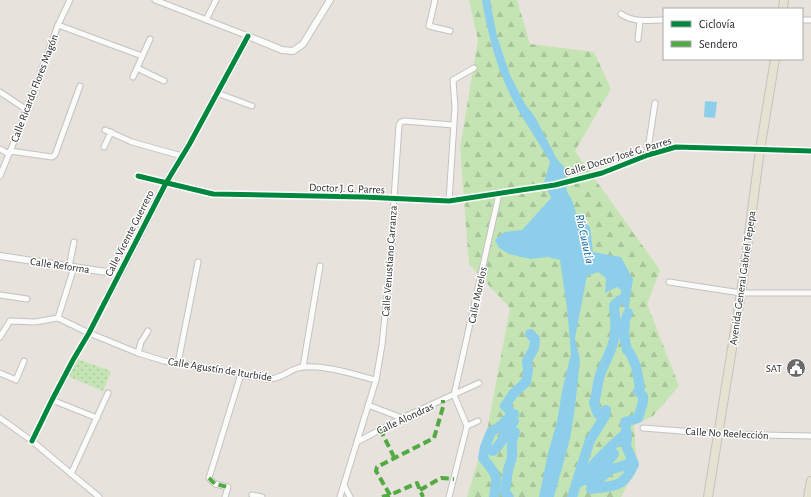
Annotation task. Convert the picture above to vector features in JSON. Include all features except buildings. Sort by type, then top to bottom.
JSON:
[{"type":"main road","name":"Avenida General Gabriel Tepepa","points":[[708,497],[741,293],[760,150],[775,60]]},
{"type":"main road","points":[[808,497],[811,482]]},
{"type":"street","name":"Calle Ricardo Flores Magón","points":[[0,176],[27,110],[58,25],[70,0]]},
{"type":"street","points":[[155,0],[282,50],[293,51],[303,44],[330,0]]},
{"type":"street","points":[[206,20],[216,0]]},
{"type":"street","points":[[435,0],[429,26],[450,31]]},
{"type":"street","points":[[621,14],[628,19],[640,21],[663,20]]},
{"type":"street","points":[[638,39],[640,21]]},
{"type":"street","points":[[58,25],[142,56]]},
{"type":"street","name":"Calle Vicente Guerrero","points":[[32,441],[52,400],[89,333],[166,184],[248,36]]},
{"type":"street","points":[[133,77],[150,39]]},
{"type":"street","points":[[137,68],[164,81]]},
{"type":"street","points":[[449,201],[455,107],[453,80],[474,68]]},
{"type":"street","points":[[0,149],[9,153],[52,158],[55,155],[80,86]]},
{"type":"street","points":[[0,92],[27,110]]},
{"type":"street","points":[[217,93],[252,106]]},
{"type":"street","points":[[648,155],[655,103]]},
{"type":"street","name":"Calle Venustiano Carranza","points":[[376,380],[387,304],[399,125],[404,121],[453,125]]},
{"type":"street","points":[[105,130],[132,142],[182,156]]},
{"type":"street","points":[[104,147],[111,132]]},
{"type":"street","name":"Calle Doctor José G. Parres","points":[[527,190],[555,185],[602,173],[648,155],[676,147],[811,151]]},
{"type":"street","name":"Doctor J. G. Parres","points":[[138,176],[166,184],[213,194],[363,197],[449,201],[527,190]]},
{"type":"street","name":"Calle Morelos","points":[[454,395],[499,194]]},
{"type":"street","points":[[0,337],[10,321],[35,322],[58,318],[72,267],[74,242]]},
{"type":"street","name":"Calle Reforma","points":[[0,256],[120,274]]},
{"type":"street","points":[[178,363],[198,262]]},
{"type":"street","points":[[303,367],[320,266]]},
{"type":"street","points":[[669,282],[741,293],[811,293]]},
{"type":"street","points":[[0,295],[27,299]]},
{"type":"street","name":"Calle Agustín de Iturbide","points":[[58,318],[89,333],[138,353],[164,361],[274,380],[294,369],[303,367],[324,368],[376,380]]},
{"type":"street","points":[[138,353],[141,342],[148,331]]},
{"type":"street","points":[[0,373],[16,380],[24,361]]},
{"type":"street","points":[[225,497],[228,487],[215,484],[209,478],[241,374]]},
{"type":"street","name":"Calle Alondras","points":[[340,497],[376,380]]},
{"type":"street","name":"Calle Alondras","points":[[357,442],[402,418],[479,383]]},
{"type":"street","points":[[72,474],[108,393]]},
{"type":"street","points":[[449,497],[468,426],[454,395]]},
{"type":"street","points":[[52,400],[97,418]]},
{"type":"street","points":[[368,405],[402,418]]},
{"type":"street","points":[[0,418],[32,441],[99,497]]},
{"type":"street","points":[[468,426],[478,421]]},
{"type":"street","name":"Calle No Reelección","points":[[644,428],[719,434],[811,436]]},
{"type":"street","points":[[344,485],[350,497]]},
{"type":"street","points":[[252,495],[262,497]]},
{"type":"green space","points":[[469,0],[517,0],[530,44],[594,52],[611,89],[575,151],[660,270],[647,304],[679,386],[653,416],[634,425],[637,466],[621,497],[467,497],[487,431],[510,308],[469,264],[460,148],[478,40]]},
{"type":"green space","points":[[74,358],[111,371],[103,391],[65,375]]},
{"type":"water","name":"Río Cuautla","points":[[482,0],[490,0],[497,36],[510,75],[525,104],[535,117],[557,159],[564,167],[567,192],[572,200],[577,216],[590,227],[593,252],[621,257],[633,279],[628,313],[620,300],[621,290],[617,287],[605,293],[606,278],[598,272],[587,276],[575,338],[580,360],[575,407],[570,439],[554,497],[539,497],[571,354],[567,308],[560,260],[548,257],[531,259],[509,254],[499,248],[495,240],[504,232],[522,230],[551,198],[544,183],[550,162],[518,110],[505,84],[491,43]]},
{"type":"water","points":[[705,101],[717,102],[715,118],[704,117]]},
{"type":"waterway","points":[[598,414],[594,403],[598,382],[614,339],[614,305],[620,300]]},
{"type":"waterway","points":[[591,489],[612,486],[622,482],[634,464],[626,446],[627,437],[625,422],[638,418],[643,402],[643,396],[638,391],[640,388],[636,366],[627,350],[624,335],[624,323],[628,313]]},
{"type":"waterway","points":[[493,451],[500,444],[514,421],[509,410],[505,406],[513,394],[526,382],[528,371],[527,361],[534,348],[535,339],[530,334]]},
{"type":"waterway","points":[[572,497],[590,440],[605,416],[606,410]]},
{"type":"waterway","points":[[494,497],[496,479],[494,472],[483,458],[485,447],[491,432],[502,425],[514,414]]},
{"type":"waterway","points":[[509,497],[505,492],[508,470],[512,457],[512,441],[515,432]]},
{"type":"waterway","points":[[584,479],[589,469],[626,433]]},
{"type":"waterway","points":[[596,475],[614,454]]},
{"type":"waterway","points":[[576,484],[584,479],[595,484],[609,471],[624,466],[632,460]]},
{"type":"marked path","points":[[390,495],[376,471],[377,467],[434,438],[443,407],[443,400]]},
{"type":"marked path","points":[[380,429],[395,459]]},
{"type":"marked path","points":[[209,478],[215,484],[228,487]]},
{"type":"marked path","points":[[420,490],[441,478],[454,479]]},
{"type":"marked path","points":[[382,497],[417,483],[423,497]]},
{"type":"cycle path","points":[[32,441],[166,183],[189,145],[248,36]]},
{"type":"cycle path","points":[[138,176],[213,194],[363,197],[449,201],[555,185],[602,173],[648,155],[676,147],[811,151]]},
{"type":"place","name":"SAT","points":[[796,368]]}]
